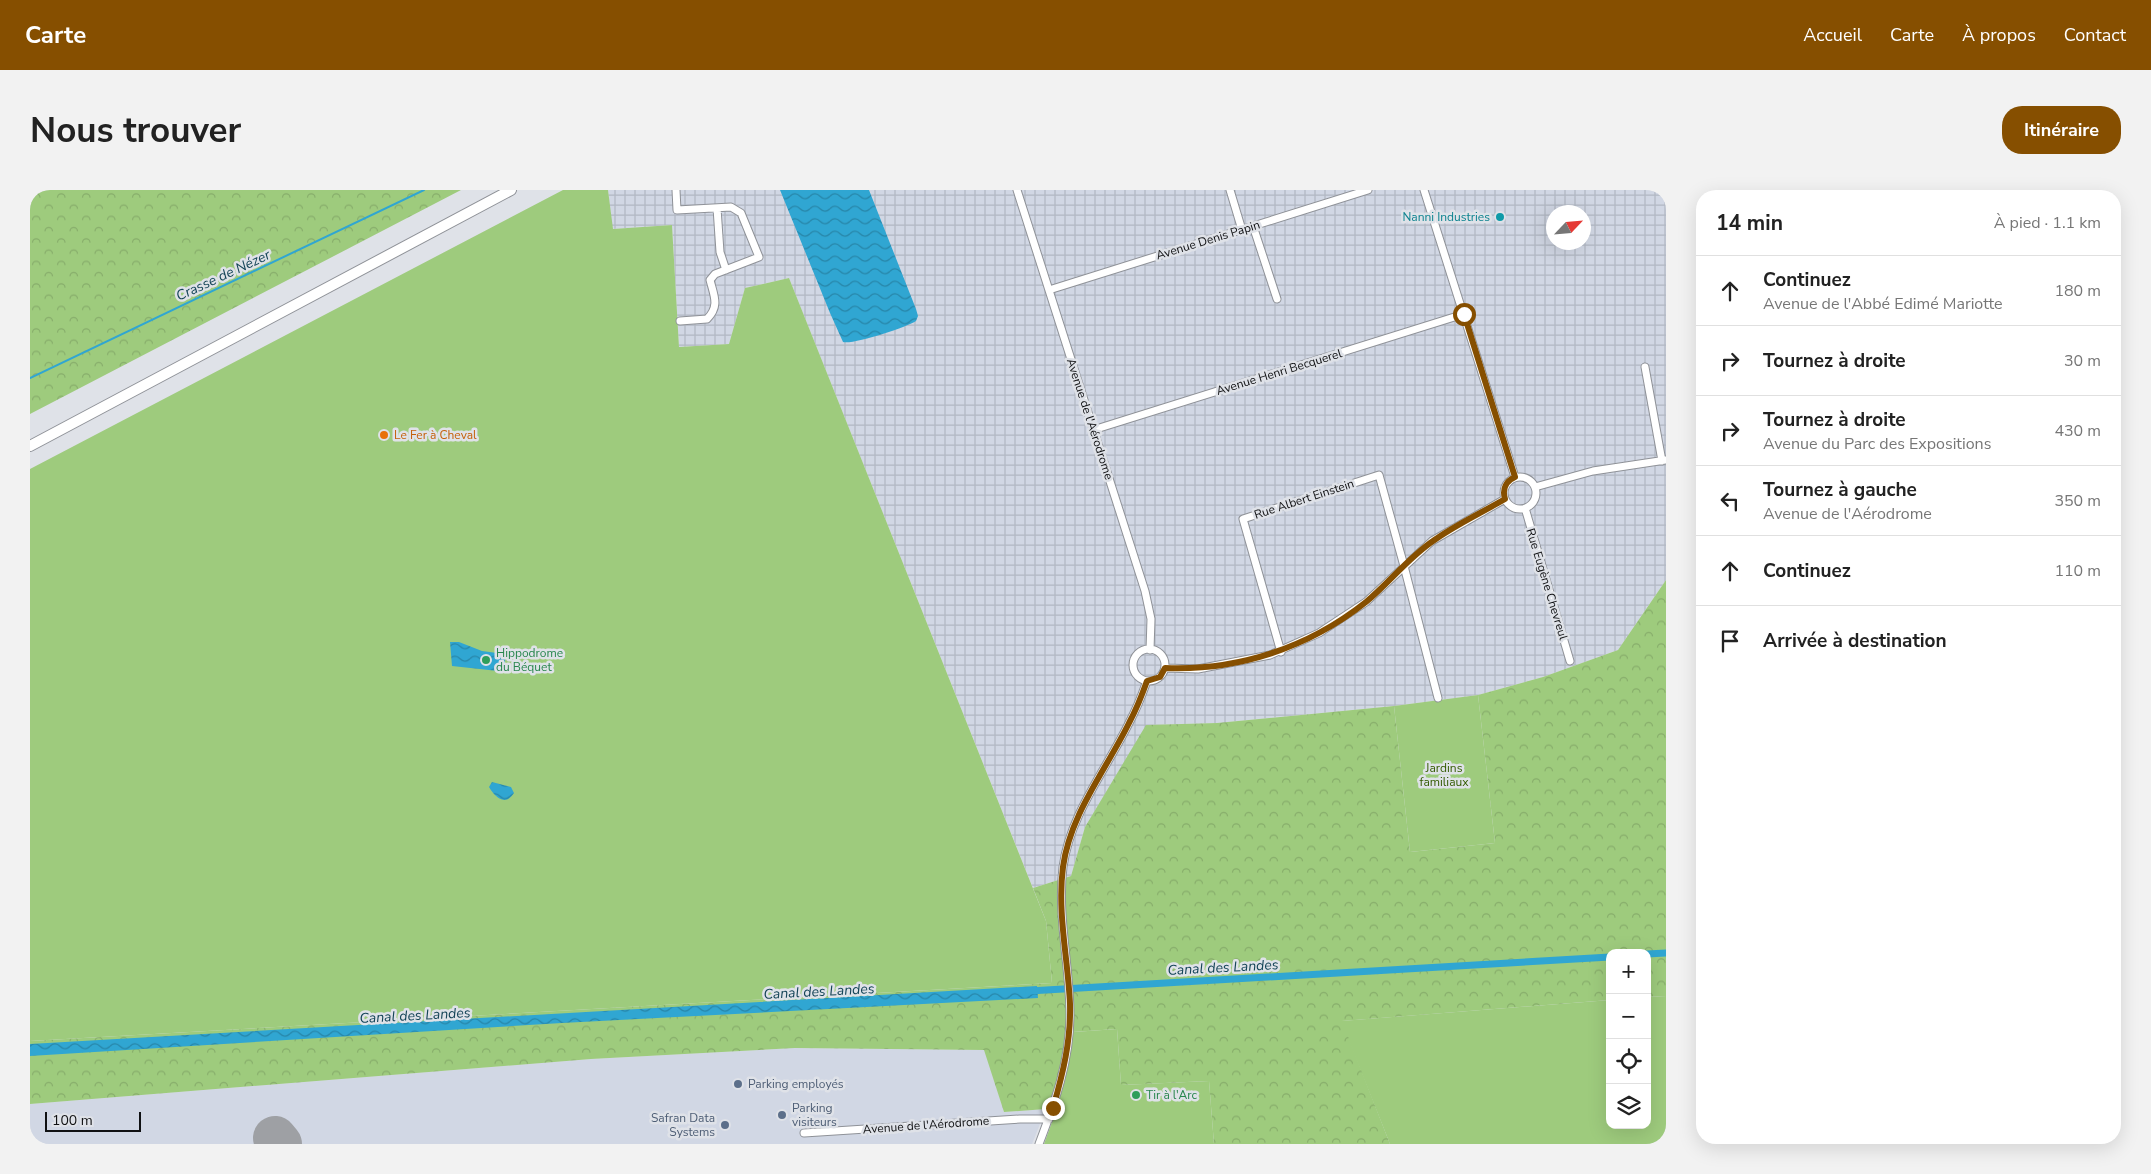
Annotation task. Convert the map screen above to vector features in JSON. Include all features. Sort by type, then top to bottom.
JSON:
[{"type":"main road","points":[[30,446],[511,190]]},
{"type":"street","points":[[676,190],[677,210],[731,207],[741,213],[759,257],[715,274],[710,280],[717,302],[713,313],[707,319],[680,321]]},
{"type":"street","name":"Avenue de l'Aérodrome","points":[[1017,190],[1145,591],[1151,619],[1150,650]]},
{"type":"street","points":[[1230,190],[1242,230]]},
{"type":"street","name":"Avenue Denis Papin","points":[[1049,290],[1368,190]]},
{"type":"street","points":[[1424,190],[1515,477]]},
{"type":"street","points":[[717,208],[720,252],[726,270]]},
{"type":"street","points":[[1253,226],[1277,299]]},
{"type":"street","name":"Avenue Henri Becquerel","points":[[1094,430],[1464,314]]},
{"type":"street","points":[[1535,487],[1593,471],[1664,460],[1645,367]]},
{"type":"street","name":"Rue Albert Einstein","points":[[1281,652],[1243,518],[1378,475],[1404,566]]},
{"type":"street","points":[[1515,477],[1525,478],[1535,487],[1534,499],[1525,508],[1514,508],[1505,499],[1505,488],[1509,481],[1515,477]]},
{"type":"street","points":[[1165,668],[1206,668],[1281,652],[1319,633],[1354,611],[1432,541],[1505,499]]},
{"type":"street","name":"Rue Eugène Chevreul","points":[[1525,508],[1570,661]]},
{"type":"street","points":[[1404,566],[1438,698]]},
{"type":"street","points":[[1150,650],[1155,651],[1163,658],[1165,668],[1160,677],[1147,681],[1139,677],[1133,665],[1141,652],[1150,650]]},
{"type":"street","points":[[1039,1144],[1066,1063],[1070,1032],[1070,1002],[1062,913],[1063,868],[1067,846],[1076,821],[1130,722],[1147,681]]},
{"type":"street","name":"Avenue de l'Aérodrome","points":[[804,1133],[1020,1118],[1048,1119]]},
{"type":"shaded area","points":[[608,190],[1666,190],[1666,580],[1618,650],[1543,677],[1478,695],[1394,706],[1217,723],[1147,725],[1085,827],[1071,876],[1033,888],[789,278],[745,288],[729,344],[679,347],[672,225],[612,229]]},
{"type":"shaded area","points":[[794,1048],[985,1050],[1004,1112],[1046,1109],[1032,1144],[30,1144],[30,1104],[591,1059]]},
{"type":"green space","points":[[30,190],[461,190],[30,414]]},
{"type":"green space","name":"Hippodrome du Béquet","points":[[563,190],[608,190],[613,229],[672,225],[679,347],[729,344],[745,288],[789,278],[1046,921],[1052,983],[30,1041],[30,469]]},
{"type":"green space","points":[[1666,580],[1666,996],[1651,997],[1651,949],[1606,949],[1606,1000],[1342,1021],[1390,1144],[1214,1144],[1209,1081],[1121,1085],[1117,1029],[1073,1032],[1069,1065],[1059,1104],[1046,1109],[1004,1112],[984,1050],[795,1048],[591,1059],[30,1104],[30,1041],[1052,983],[1046,921],[1033,888],[1071,876],[1085,827],[1146,725],[1217,723],[1394,706],[1410,852],[1495,843],[1478,695],[1543,677],[1618,650]]},
{"type":"green space","name":"Jardins familiaux","points":[[1478,695],[1495,843],[1410,852],[1394,706]]},
{"type":"green space","points":[[1666,996],[1666,1144],[1390,1144],[1341,1021],[1606,1000],[1606,1129],[1651,1129],[1651,997]]},
{"type":"green space","name":"Tir à l'Arc","points":[[1117,1029],[1121,1085],[1209,1081],[1214,1144],[1044,1144],[1062,1089],[1069,1061],[1073,1032]]},
{"type":"water","points":[[780,190],[869,190],[916,309],[918,316],[916,321],[880,335],[857,341],[843,342]]},
{"type":"water","points":[[450,642],[459,642],[482,651],[505,654],[505,669],[498,671],[452,666]]},
{"type":"water","points":[[492,782],[511,787],[514,793],[507,799],[500,799],[489,787]]},
{"type":"water","points":[[1037,986],[1038,998],[562,1023],[30,1056],[30,1044]]},
{"type":"waterway","name":"Crasse de Nézer","points":[[30,378],[424,190]]},
{"type":"waterway","name":"Canal des Landes","points":[[1651,954],[1666,953]]},
{"type":"waterway","name":"Canal des Landes","points":[[1029,991],[1606,957]]},
{"type":"runway","points":[[275,1138],[280,1144]]},
{"type":"place","name":"Nanni Industries","points":[[1500,217]]},
{"type":"place","name":"Le Fer à Cheval","points":[[384,435]]},
{"type":"place","name":"Hippodrome du Béquet","points":[[486,660]]},
{"type":"place","name":"Parking employés","points":[[738,1084]]},
{"type":"place","name":"Tir à l'Arc","points":[[1136,1095]]},
{"type":"place","name":"Parking visiteurs","points":[[782,1115]]},
{"type":"place","name":"Safran Data Systems","points":[[725,1125]]},
{"type":"route","points":[[1053,1108],[1066,1063],[1070,1032],[1070,1002],[1062,913],[1063,868],[1067,846],[1076,821],[1130,722],[1147,681],[1160,677],[1165,668],[1198,669],[1230,664],[1281,652],[1319,633],[1366,602],[1432,541],[1505,499],[1504,491],[1506,484],[1515,477],[1464,314]]}]
